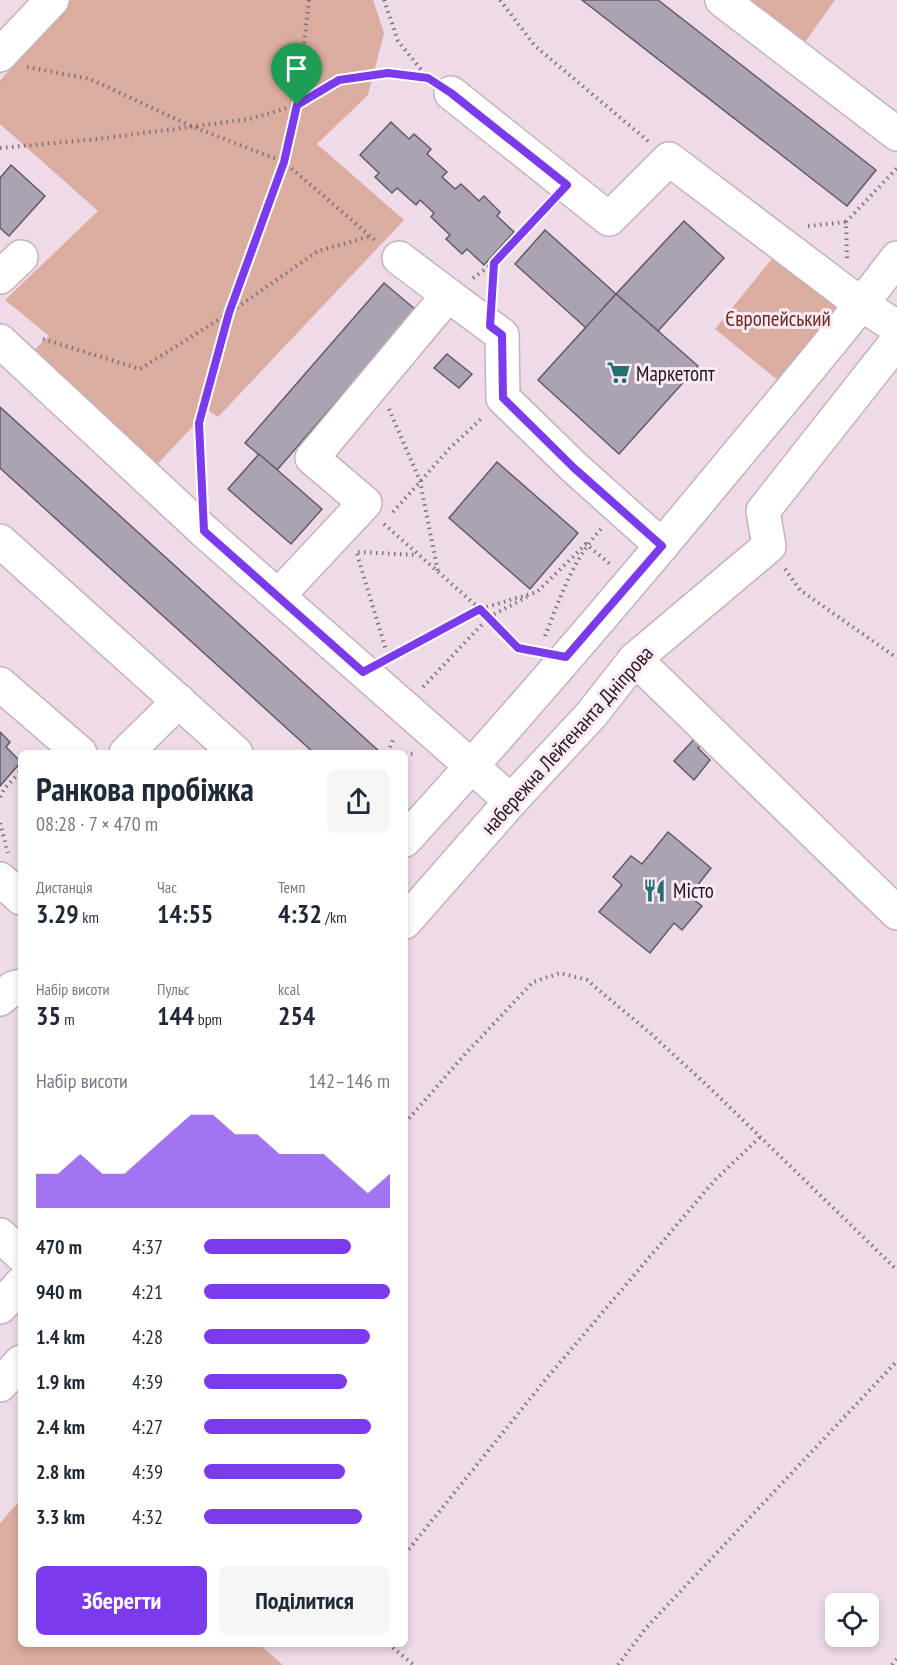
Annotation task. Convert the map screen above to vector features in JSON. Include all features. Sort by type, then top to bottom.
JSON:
[{"type":"main road","points":[[11,61],[52,0]]},
{"type":"main road","points":[[722,0],[897,134]]},
{"type":"main road","points":[[439,86],[609,219],[669,159],[855,299],[897,327]]},
{"type":"main road","points":[[399,258],[502,335],[503,398],[574,468],[662,546]]},
{"type":"main road","points":[[408,837],[471,767],[552,655],[662,546],[855,299],[897,258]]},
{"type":"main road","points":[[278,596],[352,537],[365,503],[312,458],[448,295]]},
{"type":"main road","points":[[770,546],[763,511],[897,341]]},
{"type":"main road","points":[[3,343],[204,531],[511,801]]},
{"type":"main road","points":[[0,542],[233,750]]},
{"type":"main road","name":"набережна Лейтенанта Дніпрова","points":[[408,913],[591,715],[635,659],[770,546]]},
{"type":"main road","points":[[635,659],[897,913]]},
{"type":"main road","points":[[0,684],[77,750]]},
{"type":"main road","points":[[129,750],[179,701]]},
{"type":"main road","points":[[0,879],[18,895]]},
{"type":"main road","points":[[0,999],[18,987]]},
{"type":"main road","points":[[0,1235],[18,1252]]},
{"type":"main road","points":[[0,1307],[18,1287]]},
{"type":"main road","points":[[0,1384],[18,1365]]},
{"type":"path","points":[[204,531],[199,423],[229,313],[284,162],[297,105],[309,0]]},
{"type":"path","points":[[384,0],[398,41],[439,86]]},
{"type":"path","points":[[500,0],[535,46],[669,159]]},
{"type":"path","points":[[11,61],[90,79],[191,126],[284,162],[368,237],[399,258]]},
{"type":"path","points":[[0,148],[98,139],[250,119],[297,105],[339,80],[388,73],[439,86]]},
{"type":"path","points":[[855,299],[846,222],[897,168]]},
{"type":"path","points":[[490,326],[494,263],[567,185]]},
{"type":"path","points":[[3,343],[39,338],[140,369],[229,313],[318,251],[368,237]]},
{"type":"path","points":[[377,380],[420,481],[438,572]]},
{"type":"path","points":[[503,398],[449,449],[383,523],[489,617],[518,648],[552,655],[571,572],[586,544]]},
{"type":"path","points":[[403,708],[489,617],[537,592],[619,508]]},
{"type":"path","points":[[352,537],[417,555]]},
{"type":"path","points":[[352,537],[388,658],[480,609],[537,592]]},
{"type":"path","points":[[770,546],[800,590],[897,658]]},
{"type":"path","points":[[0,797],[4,789],[18,774]]},
{"type":"path","points":[[408,1120],[532,982],[560,973],[587,981],[650,1033],[711,1089],[897,1270]]},
{"type":"path","points":[[408,1550],[546,1379],[714,1181],[760,1137]]},
{"type":"path","points":[[618,1665],[654,1620],[897,1361]]},
{"type":"path","points":[[392,1647],[414,1665]]},
{"type":"path","points":[[892,1665],[897,1659]]},
{"type":"green space","points":[[71,0],[373,0],[384,33],[368,95],[317,144],[404,220],[218,417],[208,410],[151,471],[25,358],[49,336],[5,300],[98,211],[0,124],[0,81]]},
{"type":"green space","points":[[722,0],[835,0],[795,56]]},
{"type":"green space","name":"Європейський","points":[[775,255],[840,308],[780,382],[715,329]]},
{"type":"green space","points":[[18,1502],[18,1647],[262,1647],[283,1665],[0,1665],[0,1523]]},
{"type":"building","points":[[582,0],[658,0],[876,170],[847,206]]},
{"type":"building","points":[[391,122],[409,139],[414,134],[431,149],[427,154],[447,172],[442,177],[455,189],[461,184],[479,201],[484,196],[500,212],[497,216],[514,232],[484,265],[467,249],[462,254],[446,239],[450,235],[431,217],[434,213],[420,200],[416,205],[397,188],[392,193],[375,177],[379,173],[360,155]]},
{"type":"building","points":[[11,165],[45,196],[9,236],[0,228],[0,178]]},
{"type":"building","points":[[684,221],[724,258],[658,331],[616,294]]},
{"type":"building","points":[[545,230],[616,294],[586,328],[515,264]]},
{"type":"building","points":[[384,283],[416,310],[277,470],[245,443]]},
{"type":"building","name":"Маркетопт","points":[[616,294],[698,366],[619,454],[538,380]]},
{"type":"building","points":[[447,354],[472,374],[459,388],[434,368]]},
{"type":"building","points":[[0,407],[378,750],[311,750],[0,468]]},
{"type":"building","points":[[259,454],[322,509],[291,544],[228,489]]},
{"type":"building","points":[[497,462],[578,533],[530,589],[449,518]]},
{"type":"building","points":[[0,732],[10,742],[6,747],[18,759],[18,765],[0,786]]},
{"type":"building","points":[[697,736],[703,742],[698,748],[710,760],[694,780],[674,761]]},
{"type":"building","name":"Місто","points":[[668,832],[711,868],[689,896],[702,906],[682,930],[674,923],[650,953],[599,912],[622,885],[613,877],[631,856],[642,864]]},
{"type":"place","name":"Маркетопт","points":[[618,373]]},
{"type":"place","name":"Місто","points":[[655,890]]},
{"type":"route","points":[[388,73],[428,78],[451,93],[567,185],[494,263],[490,326],[502,335],[503,398],[574,468],[662,546],[566,657],[518,648],[480,609],[363,672],[204,531],[199,423],[229,313],[284,162],[297,105],[339,80],[388,73]]}]
